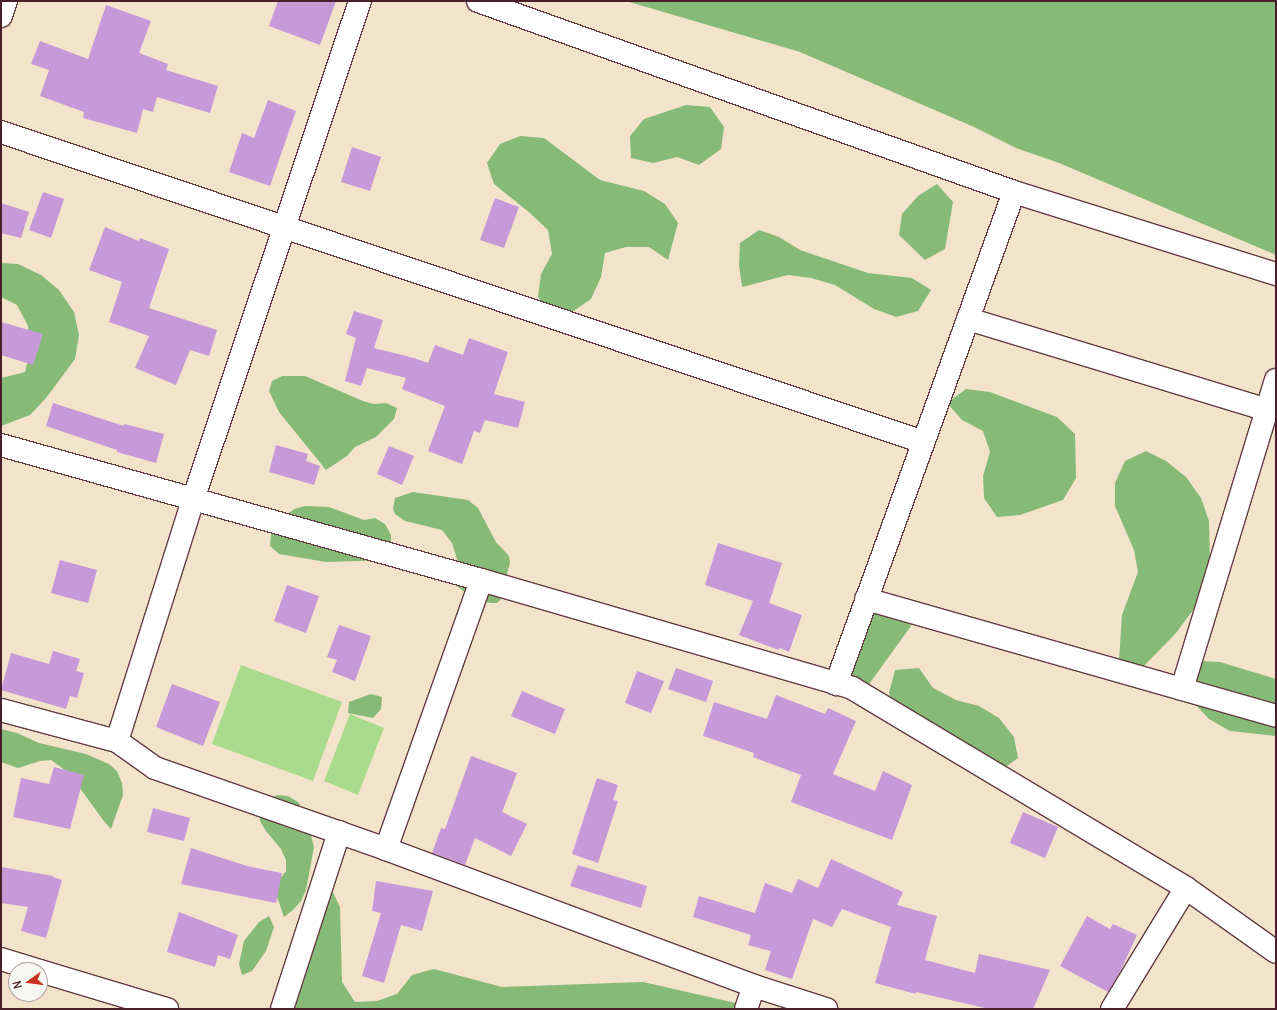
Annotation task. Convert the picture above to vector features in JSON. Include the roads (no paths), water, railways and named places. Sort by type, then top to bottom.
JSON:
[{"type":"street","points":[[1,16],[6,1]]},
{"type":"street","points":[[117,741],[193,500],[360,1]]},
{"type":"street","points":[[478,1],[1014,192],[1276,274]]},
{"type":"street","points":[[1,132],[923,442]]},
{"type":"street","points":[[836,684],[1014,192]]},
{"type":"street","points":[[968,319],[1267,410]]},
{"type":"street","points":[[1182,689],[1276,380]]},
{"type":"street","points":[[1,446],[481,580],[852,688],[1186,888],[1276,952]]},
{"type":"street","points":[[386,849],[481,580]]},
{"type":"street","points":[[866,600],[1276,716]]},
{"type":"street","points":[[1,710],[117,741],[155,768],[386,849],[754,986],[826,1009]]},
{"type":"street","points":[[282,1009],[339,832]]},
{"type":"street","points":[[1112,1009],[1186,888]]},
{"type":"street","points":[[1,959],[11,962]]},
{"type":"street","points":[[48,973],[167,1009]]},
{"type":"street","points":[[746,1009],[754,986]]}]
